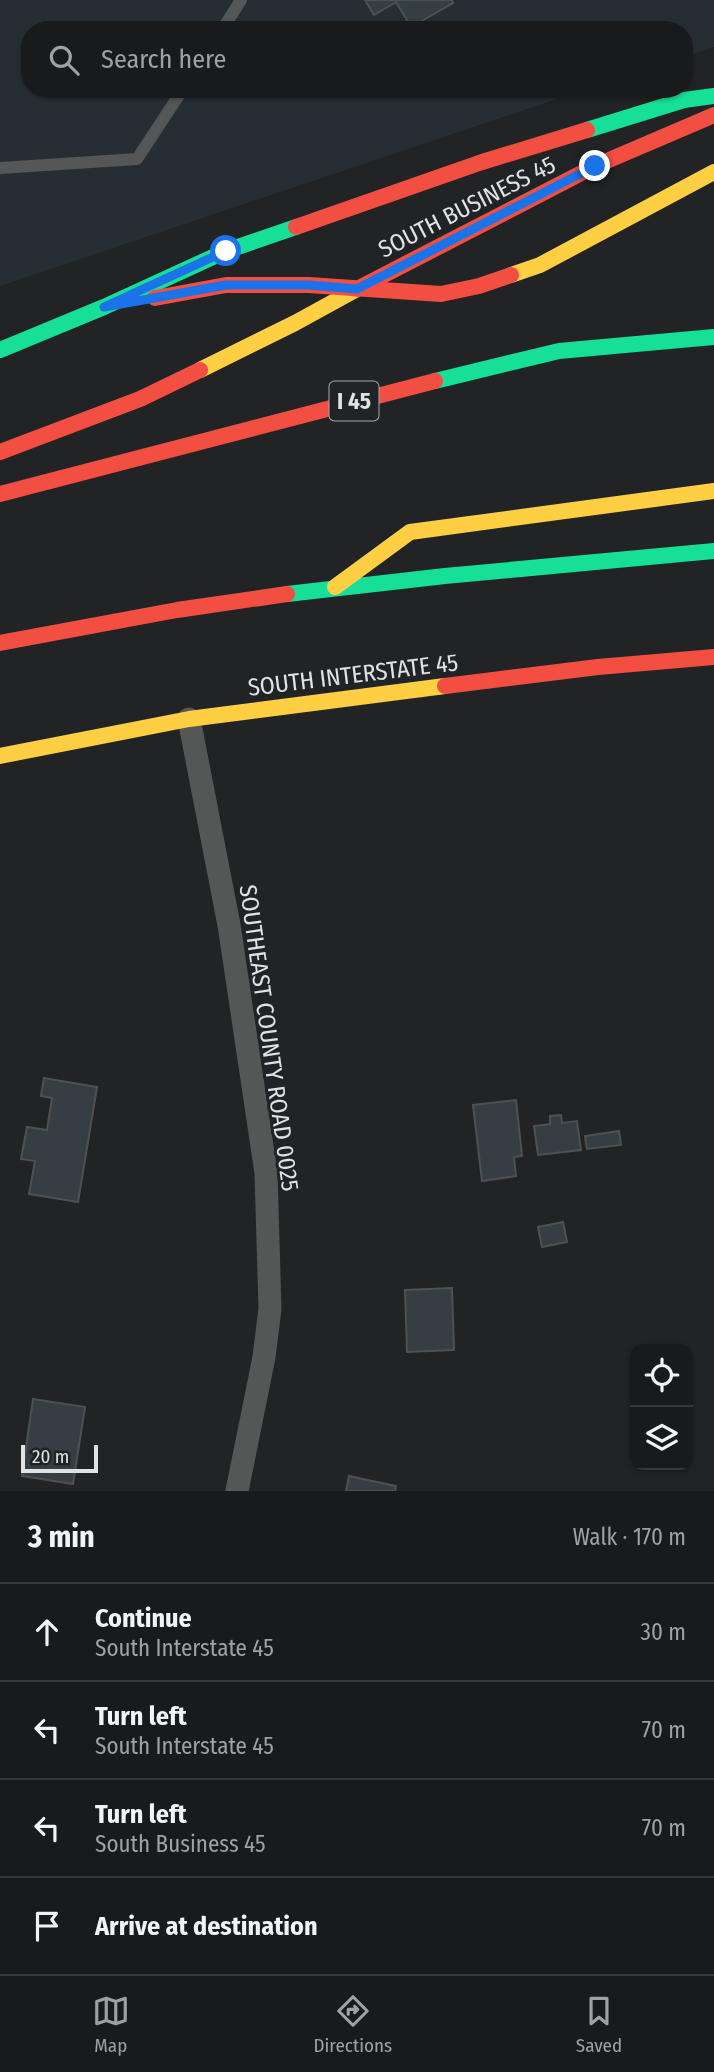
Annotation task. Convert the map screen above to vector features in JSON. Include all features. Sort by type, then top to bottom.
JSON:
[{"type":"main road","points":[[0,350],[104,307],[226,251],[482,162],[684,100],[714,96]]},
{"type":"main road","name":"SOUTH BUSINESS 45","points":[[0,452],[140,400],[295,323],[595,166],[714,115]]},
{"type":"main road","points":[[104,307],[226,285],[309,285],[441,294],[479,286],[540,265],[714,172]]},
{"type":"main road","name":"I 45","points":[[0,494],[383,393],[559,351],[714,337]]},
{"type":"main road","points":[[333,589],[410,533],[714,491]]},
{"type":"main road","points":[[0,643],[105,622],[333,589],[714,551]]},
{"type":"main road","name":"SOUTH INTERSTATE 45","points":[[0,756],[189,719],[598,667],[714,657]]},
{"type":"street","name":"SOUTHEAST COUNTY ROAD 0025","points":[[189,719],[229,925],[266,1172],[270,1309],[264,1357],[237,1491]]},
{"type":"lane","points":[[228,21],[241,0]]},
{"type":"lane","points":[[0,168],[137,159],[177,98]]},
{"type":"shaded area","points":[[0,0],[714,0],[714,47],[693,54],[693,21],[21,21],[21,98],[560,98],[0,286]]},
{"type":"building","points":[[365,0],[452,0],[453,3],[422,21],[407,21],[396,2],[374,15]]},
{"type":"building","points":[[44,1078],[97,1087],[78,1202],[29,1194],[35,1161],[21,1159],[27,1127],[47,1130],[52,1098],[41,1096]]},
{"type":"building","points":[[516,1100],[522,1156],[514,1157],[516,1176],[482,1181],[473,1105]]},
{"type":"building","points":[[561,1115],[562,1123],[577,1121],[581,1150],[538,1155],[534,1126],[550,1124],[550,1116]]},
{"type":"building","points":[[619,1131],[621,1145],[587,1149],[585,1136]]},
{"type":"building","points":[[563,1222],[567,1242],[542,1247],[538,1227]]},
{"type":"building","points":[[452,1288],[454,1350],[407,1352],[405,1290]]},
{"type":"building","points":[[33,1399],[85,1407],[73,1484],[22,1476]]},
{"type":"building","points":[[349,1476],[396,1486],[395,1491],[346,1491]]},
{"type":"traffic: fast","points":[[587,130],[684,100],[714,96]]},
{"type":"traffic: fast","points":[[0,350],[104,307],[226,251],[296,227]]},
{"type":"traffic: fast","points":[[435,381],[559,351],[714,337]]},
{"type":"traffic: fast","points":[[287,594],[714,551]]},
{"type":"traffic: slow","points":[[511,275],[540,265],[714,172]]},
{"type":"traffic: slow","points":[[200,370],[357,289]]},
{"type":"traffic: slow","points":[[335,587],[410,532],[714,491]]},
{"type":"traffic: slow","points":[[0,756],[189,719],[445,686]]},
{"type":"traffic: jam","points":[[357,289],[595,166],[714,115]]},
{"type":"traffic: jam","points":[[296,227],[482,162],[587,130]]},
{"type":"traffic: jam","points":[[155,298],[226,285],[309,285],[441,294],[479,286],[511,275]]},
{"type":"traffic: jam","points":[[0,452],[140,399],[200,370]]},
{"type":"traffic: jam","points":[[0,494],[435,381]]},
{"type":"traffic: jam","points":[[0,643],[177,610],[287,594]]},
{"type":"traffic: jam","points":[[445,686],[598,667],[714,657]]},
{"type":"route","points":[[226,251],[104,307],[226,285],[309,285],[357,289],[595,166]]}]
